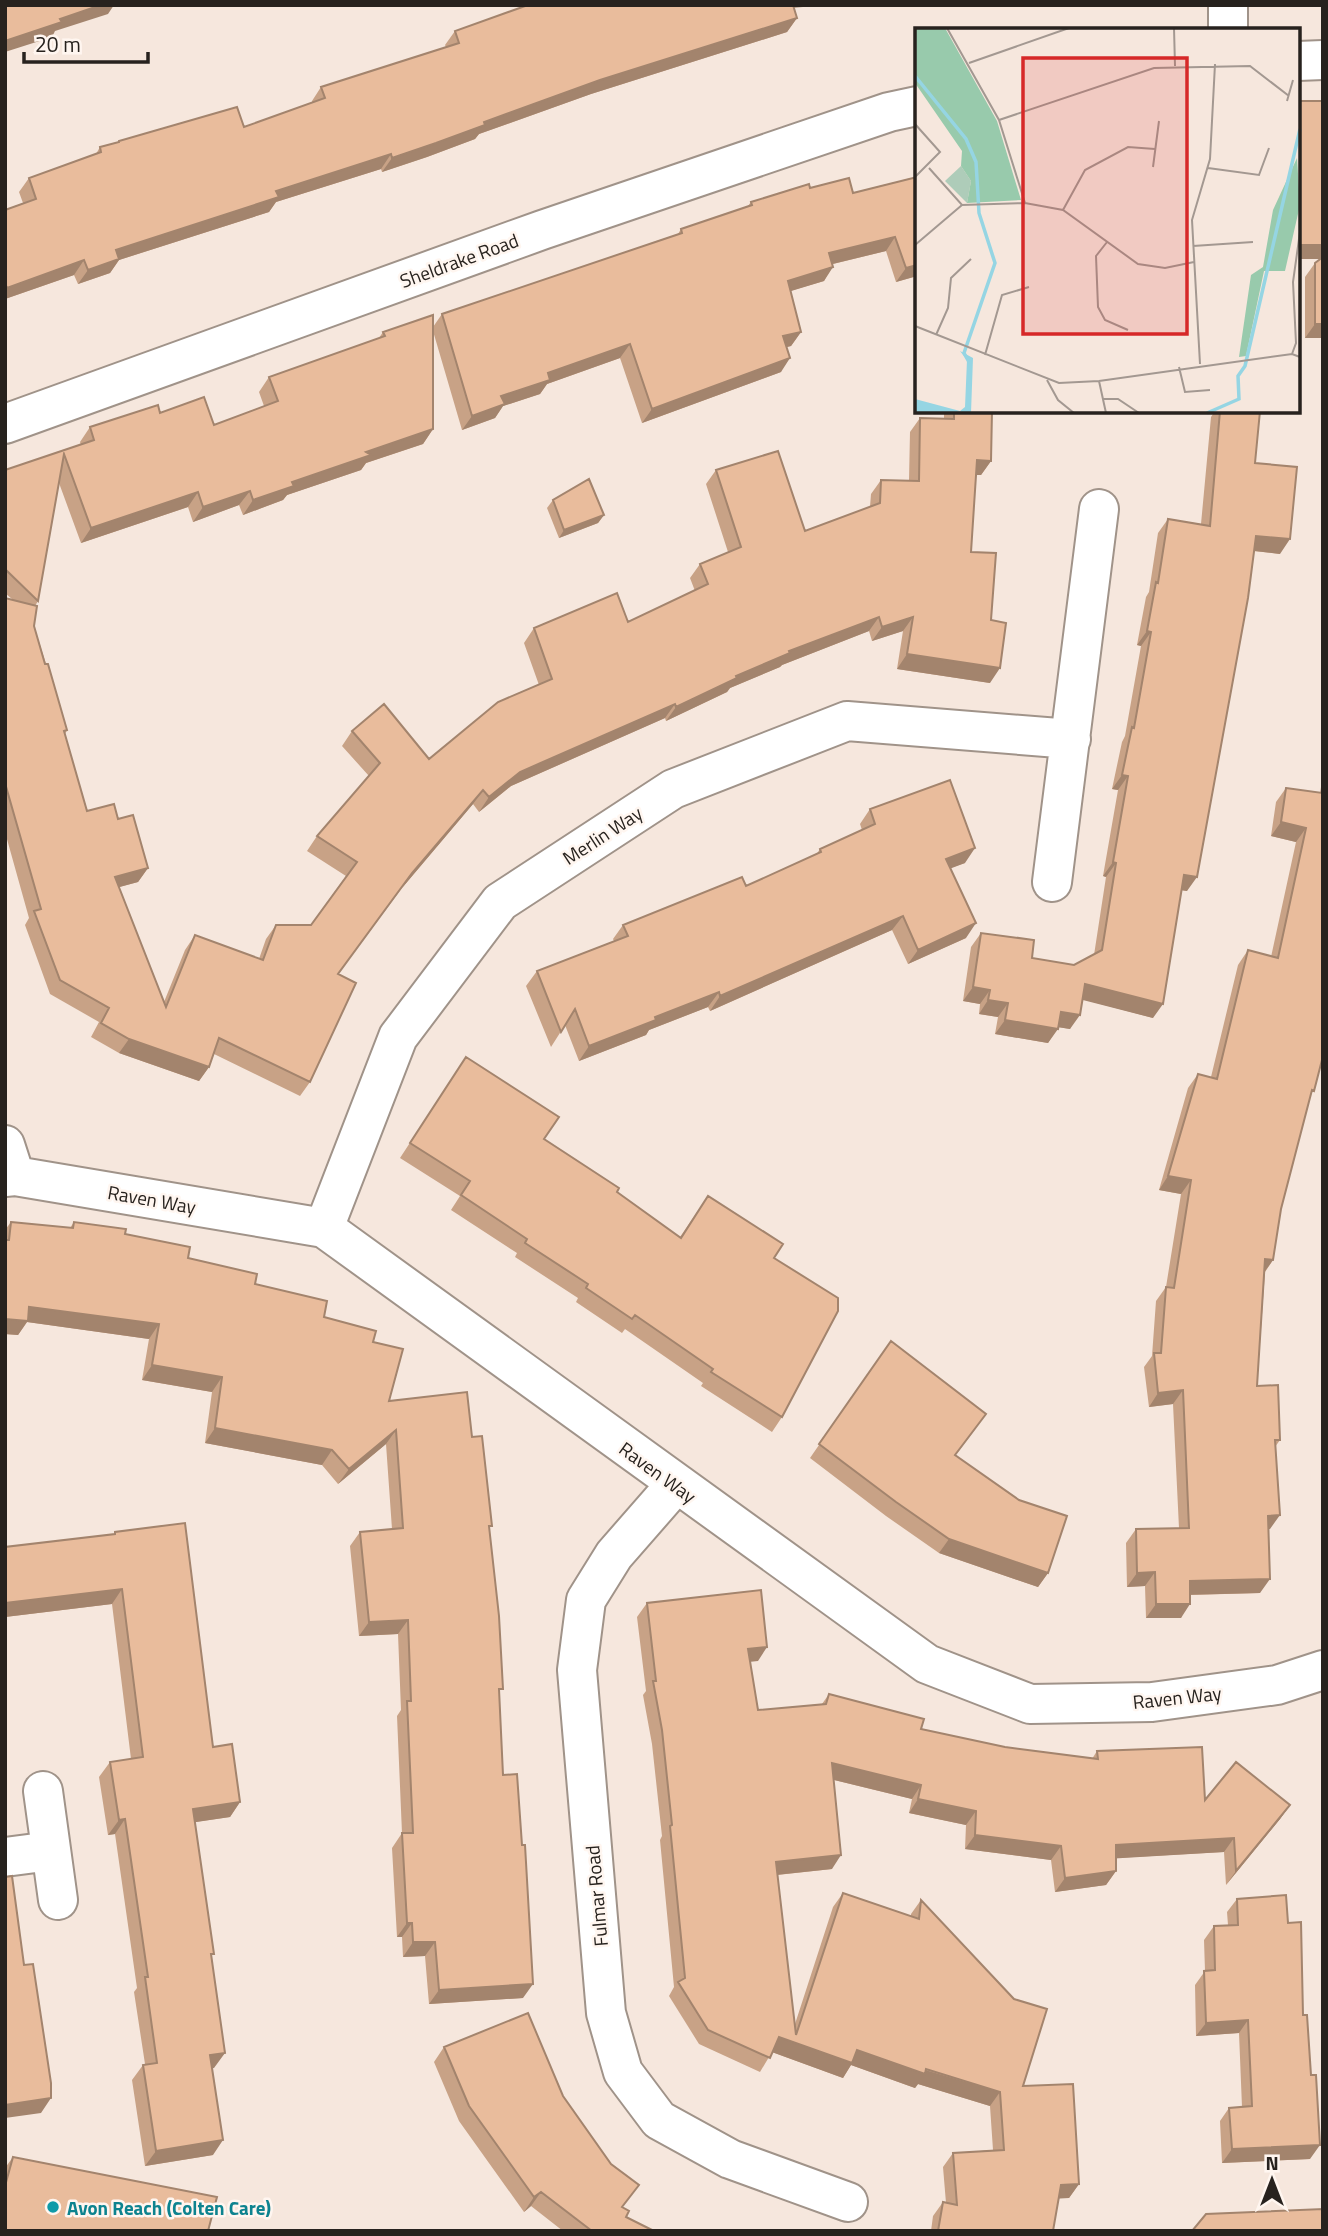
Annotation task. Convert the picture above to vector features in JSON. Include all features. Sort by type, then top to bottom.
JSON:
[{"type":"street","points":[[1228,5],[1228,28]]},
{"type":"street","points":[[1300,61],[1323,60]]},
{"type":"street","name":"Sheldrake Road","points":[[5,424],[542,230],[889,112],[915,106]]},
{"type":"street","points":[[1052,882],[1099,509]]},
{"type":"street","name":"Merlin Way","points":[[324,1228],[398,1037],[500,902],[674,789],[847,721],[1072,739]]},
{"type":"street","name":"Raven Way","points":[[8,1166],[324,1228],[927,1664],[1030,1704],[1152,1702],[1277,1685],[1323,1670]]},
{"type":"street","name":"Fulmar Road","points":[[676,1485],[614,1555],[586,1600],[581,1635],[577,1670],[606,2013],[623,2072],[659,2120],[730,2159],[848,2202]]},
{"type":"street","points":[[43,1791],[58,1900]]},
{"type":"street","points":[[5,1857],[51,1851]]},
{"type":"building","points":[[5,5],[101,5],[60,19],[62,22],[5,41]]},
{"type":"building","points":[[528,5],[793,5],[797,18],[600,80],[392,158],[391,154],[276,191],[279,197],[116,250],[119,259],[88,270],[84,260],[7,288],[5,210],[36,199],[29,178],[101,152],[100,147],[237,107],[244,127],[325,98],[321,87],[459,43],[455,31]]},
{"type":"building","points":[[1300,101],[1323,101],[1323,245],[1300,245]]},
{"type":"building","points":[[849,178],[853,193],[915,178],[915,266],[906,268],[895,237],[829,253],[833,267],[788,281],[801,332],[783,336],[790,358],[652,409],[630,344],[548,373],[550,380],[501,396],[505,404],[472,416],[442,314],[682,233],[681,229],[752,205],[751,202],[809,184],[810,188]]},
{"type":"building","points":[[1323,257],[1323,324],[1315,324],[1315,263]]},
{"type":"building","points":[[433,315],[433,429],[366,452],[371,455],[292,482],[294,486],[253,500],[250,491],[203,507],[198,492],[91,528],[64,454],[38,601],[5,569],[5,470],[94,440],[90,427],[158,405],[160,413],[204,397],[214,425],[278,401],[269,377],[385,336],[383,332]]},
{"type":"building","points":[[954,413],[992,413],[991,461],[977,460],[971,552],[996,553],[991,620],[1006,623],[1000,668],[907,654],[913,617],[882,627],[879,617],[789,651],[790,653],[736,676],[737,678],[676,707],[675,704],[520,772],[489,797],[483,790],[412,873],[338,974],[356,983],[310,1082],[219,1038],[209,1067],[129,1039],[101,1023],[109,1008],[60,980],[34,911],[41,909],[5,783],[5,598],[37,606],[34,626],[67,730],[64,731],[87,811],[114,804],[118,819],[133,815],[148,868],[115,877],[166,1007],[195,935],[263,960],[276,925],[311,925],[357,862],[317,836],[380,763],[352,731],[384,704],[429,759],[498,702],[552,679],[534,628],[617,593],[628,622],[708,584],[700,564],[741,547],[716,470],[778,451],[805,531],[880,503],[881,480],[919,481],[920,418],[954,419]]},
{"type":"building","points":[[1220,413],[1260,413],[1255,463],[1297,467],[1290,539],[1256,536],[1248,598],[1197,877],[1184,875],[1163,1004],[1085,984],[1080,1015],[1061,1012],[1058,1029],[1005,1020],[1008,1003],[988,1000],[990,990],[973,987],[981,933],[1034,940],[1032,958],[1074,965],[1102,950],[1116,863],[1113,862],[1128,776],[1122,775],[1132,727],[1134,728],[1151,632],[1147,631],[1168,519],[1210,526]]},
{"type":"building","points":[[589,479],[604,515],[564,530],[553,500]]},
{"type":"building","points":[[950,780],[975,848],[946,859],[976,923],[918,950],[903,916],[720,996],[719,992],[589,1046],[575,1009],[561,1032],[537,971],[628,936],[623,925],[742,877],[746,886],[821,852],[820,849],[875,824],[870,809]]},
{"type":"building","points":[[1286,788],[1323,793],[1323,1056],[1281,1209],[1273,1260],[1265,1259],[1257,1386],[1278,1385],[1280,1440],[1275,1440],[1280,1515],[1268,1516],[1270,1579],[1190,1581],[1190,1604],[1156,1604],[1155,1572],[1137,1573],[1136,1529],[1189,1528],[1183,1390],[1158,1393],[1154,1353],[1161,1353],[1166,1287],[1174,1288],[1191,1180],[1168,1176],[1198,1074],[1217,1079],[1248,950],[1278,958],[1306,828],[1281,822]]},
{"type":"building","points":[[466,1057],[559,1117],[544,1139],[619,1188],[617,1192],[681,1238],[708,1196],[783,1244],[774,1258],[838,1298],[838,1311],[782,1417],[711,1372],[713,1369],[635,1315],[632,1319],[586,1288],[588,1284],[525,1243],[527,1239],[461,1195],[470,1181],[410,1143]]},
{"type":"building","points":[[11,1222],[73,1228],[74,1222],[126,1229],[125,1234],[190,1247],[188,1258],[257,1274],[255,1284],[327,1301],[324,1317],[376,1331],[373,1342],[403,1349],[389,1401],[467,1392],[472,1437],[482,1436],[499,1616],[503,1689],[499,1689],[503,1775],[517,1774],[522,1845],[525,1845],[533,1984],[439,1990],[435,1942],[413,1942],[412,1923],[407,1923],[402,1833],[413,1833],[407,1701],[411,1701],[408,1620],[369,1622],[360,1532],[403,1528],[396,1430],[349,1469],[332,1450],[215,1428],[222,1377],[152,1365],[159,1324],[29,1307],[28,1321],[5,1319],[5,1240],[9,1240]]},
{"type":"building","points":[[891,1341],[986,1414],[955,1455],[1019,1500],[1067,1516],[1048,1573],[949,1539],[819,1444]]},
{"type":"building","points":[[185,1523],[213,1747],[232,1744],[240,1802],[193,1809],[225,2053],[210,2055],[223,2140],[156,2151],[143,2065],[157,2063],[145,1977],[148,1977],[125,1819],[119,1820],[110,1762],[143,1757],[122,1589],[5,1603],[5,1547]]},
{"type":"building","points":[[761,1590],[767,1647],[748,1649],[758,1710],[826,1704],[829,1694],[924,1719],[921,1729],[1005,1747],[1098,1759],[1097,1751],[1202,1747],[1205,1800],[1236,1762],[1290,1805],[1236,1871],[1234,1838],[1116,1845],[1116,1871],[1065,1878],[1061,1846],[975,1835],[976,1811],[918,1799],[921,1785],[832,1763],[841,1855],[776,1862],[796,2035],[843,1893],[919,1919],[921,1900],[1014,1999],[1047,2009],[1023,2086],[1073,2084],[1079,2184],[1061,2185],[1053,2231],[938,2231],[943,2202],[957,2205],[953,2153],[1004,2150],[1000,2092],[926,2069],[925,2074],[857,2050],[852,2063],[779,2037],[770,2058],[708,2030],[678,1982],[685,1978],[672,1825],[662,1730],[653,1681],[656,1681],[647,1603]]},
{"type":"building","points":[[12,1876],[24,1965],[33,1964],[51,2098],[5,2105],[5,1877]]},
{"type":"building","points":[[1286,1895],[1288,1923],[1301,1922],[1303,2015],[1307,2015],[1311,2075],[1316,2075],[1320,2145],[1232,2149],[1229,2108],[1252,2106],[1248,2020],[1206,2023],[1204,1971],[1215,1970],[1214,1926],[1238,1925],[1237,1899]]},
{"type":"building","points":[[528,2013],[563,2096],[611,2164],[639,2185],[622,2207],[629,2211],[626,2217],[654,2231],[592,2231],[541,2192],[534,2197],[469,2106],[444,2047]]},
{"type":"building","points":[[13,2157],[217,2197],[208,2231],[5,2230],[5,2186]]},
{"type":"building","points":[[1323,2209],[1323,2231],[1192,2231],[1206,2214]]},
{"type":"place","name":"Avon Reach (Colten Care)","points":[[53,2207]]}]
